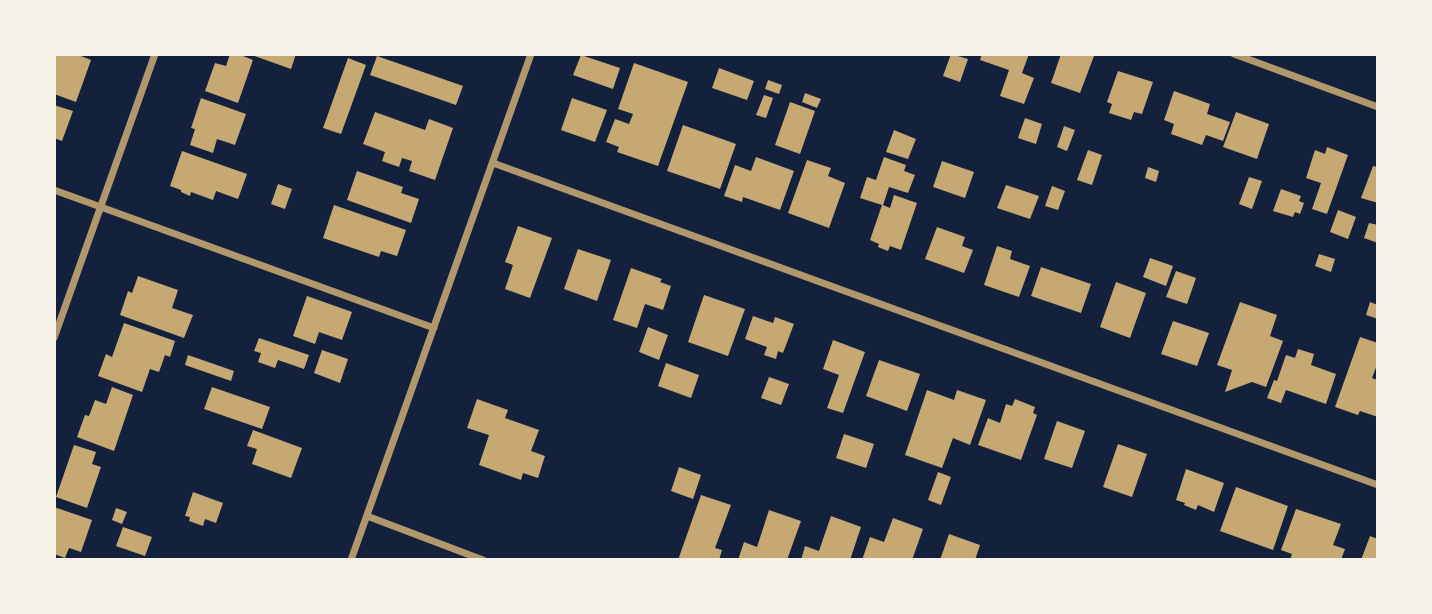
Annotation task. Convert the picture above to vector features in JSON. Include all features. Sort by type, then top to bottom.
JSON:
[{"type":"street","points":[[54,338],[155,54]]},
{"type":"street","points":[[351,560],[531,54]]},
{"type":"street","points":[[1234,54],[1378,107]]},
{"type":"street","points":[[493,163],[1378,485]]},
{"type":"street","points":[[54,190],[434,328]]},
{"type":"street","points":[[367,516],[483,560]]},
{"type":"building","points":[[54,54],[76,54],[91,60],[76,102],[54,94]]},
{"type":"building","points":[[230,54],[253,60],[238,103],[205,91],[215,63],[226,66]]},
{"type":"building","points":[[249,54],[296,54],[291,69]]},
{"type":"building","points":[[951,54],[968,59],[960,82],[943,76]]},
{"type":"building","points":[[982,54],[1029,54],[1022,73],[1034,78],[1024,104],[1000,96],[1009,70],[980,60]]},
{"type":"building","points":[[1061,54],[1094,56],[1080,93],[1051,83]]},
{"type":"building","points":[[581,55],[620,68],[613,89],[573,75]]},
{"type":"building","points":[[377,56],[463,86],[456,105],[370,75]]},
{"type":"building","points":[[348,58],[366,65],[341,134],[323,128]]},
{"type":"building","points":[[634,63],[688,82],[658,166],[617,152],[619,147],[606,142],[615,119],[629,124],[633,114],[618,109]]},
{"type":"building","points":[[719,68],[754,81],[747,100],[712,88]]},
{"type":"building","points":[[1118,71],[1153,82],[1142,114],[1134,112],[1131,120],[1109,113],[1112,104],[1107,102]]},
{"type":"building","points":[[768,80],[782,85],[779,94],[765,89]]},
{"type":"building","points":[[1174,91],[1210,104],[1207,114],[1230,122],[1223,141],[1206,135],[1202,145],[1171,134],[1174,124],[1164,120]]},
{"type":"building","points":[[805,93],[821,99],[817,108],[802,102]]},
{"type":"building","points":[[764,95],[773,98],[766,118],[756,115]]},
{"type":"building","points":[[201,98],[246,114],[235,145],[217,139],[213,153],[190,145],[195,129],[191,128]]},
{"type":"building","points":[[572,98],[607,110],[595,142],[561,130]]},
{"type":"building","points":[[790,102],[815,111],[800,154],[775,145]]},
{"type":"building","points":[[54,105],[73,111],[62,141],[54,138]]},
{"type":"building","points":[[375,112],[425,130],[429,119],[453,128],[435,180],[409,171],[412,161],[402,158],[399,167],[382,161],[385,152],[363,144]]},
{"type":"building","points":[[1236,112],[1269,124],[1257,159],[1223,147]]},
{"type":"building","points":[[1025,118],[1042,124],[1036,144],[1018,138]]},
{"type":"building","points":[[683,125],[736,144],[720,189],[667,171]]},
{"type":"building","points":[[1064,126],[1075,130],[1067,151],[1057,147]]},
{"type":"building","points":[[894,130],[916,139],[908,159],[886,152]]},
{"type":"building","points":[[1327,147],[1348,155],[1327,214],[1312,209],[1321,183],[1306,178],[1315,150],[1325,154]]},
{"type":"building","points":[[1088,150],[1102,155],[1092,185],[1077,180]]},
{"type":"building","points":[[182,151],[247,174],[238,199],[216,191],[213,200],[191,192],[190,196],[170,186]]},
{"type":"building","points":[[756,157],[794,171],[780,210],[743,197],[742,202],[724,196],[735,165],[751,171]]},
{"type":"building","points":[[884,157],[906,165],[904,171],[915,175],[908,193],[889,187],[883,205],[890,208],[894,195],[917,203],[901,250],[890,246],[888,251],[870,240],[882,205],[860,198],[867,177],[876,180]]},
{"type":"building","points":[[807,160],[831,168],[828,176],[845,183],[829,228],[788,213]]},
{"type":"building","points":[[942,161],[974,172],[965,198],[933,187]]},
{"type":"building","points":[[1373,166],[1378,167],[1378,203],[1361,198]]},
{"type":"building","points":[[1148,167],[1159,171],[1156,182],[1145,178]]},
{"type":"building","points":[[357,171],[403,187],[401,193],[419,199],[411,223],[347,200]]},
{"type":"building","points":[[1249,177],[1262,181],[1252,209],[1239,204]]},
{"type":"building","points":[[278,184],[292,189],[285,209],[271,204]]},
{"type":"building","points":[[1006,185],[1039,196],[1030,219],[997,208]]},
{"type":"building","points":[[1052,186],[1065,191],[1058,210],[1045,206]]},
{"type":"building","points":[[1281,189],[1301,196],[1299,201],[1304,203],[1300,214],[1295,212],[1293,217],[1273,211]]},
{"type":"building","points":[[334,205],[406,230],[397,256],[381,251],[379,257],[323,238]]},
{"type":"building","points":[[1338,210],[1356,217],[1348,239],[1330,232]]},
{"type":"building","points":[[1369,223],[1378,225],[1378,243],[1364,238]]},
{"type":"building","points":[[518,226],[552,238],[530,298],[505,289],[513,265],[505,262]]},
{"type":"building","points":[[937,227],[965,237],[962,246],[973,250],[964,273],[925,259]]},
{"type":"building","points":[[997,246],[1012,251],[1010,259],[1030,266],[1019,297],[984,285]]},
{"type":"building","points":[[578,249],[611,260],[597,301],[564,289]]},
{"type":"building","points":[[1319,254],[1335,259],[1331,272],[1315,266]]},
{"type":"building","points":[[1150,258],[1173,266],[1166,286],[1143,277]]},
{"type":"building","points":[[1041,267],[1091,284],[1081,313],[1031,296]]},
{"type":"building","points":[[631,268],[662,279],[660,282],[671,286],[663,310],[645,304],[637,328],[613,320]]},
{"type":"building","points":[[1176,271],[1196,278],[1187,304],[1166,297]]},
{"type":"building","points":[[138,276],[178,290],[172,308],[193,315],[184,338],[120,315],[128,291],[132,293]]},
{"type":"building","points":[[1116,282],[1146,293],[1130,338],[1100,327]]},
{"type":"building","points":[[704,295],[745,309],[728,356],[688,342]]},
{"type":"building","points":[[307,296],[352,312],[342,340],[319,332],[315,344],[293,336]]},
{"type":"building","points":[[1240,302],[1277,315],[1270,336],[1283,341],[1266,387],[1252,382],[1225,392],[1232,370],[1217,365]]},
{"type":"building","points":[[1370,302],[1378,305],[1378,319],[1366,315]]},
{"type":"building","points":[[753,316],[773,323],[775,317],[794,324],[783,353],[778,351],[776,359],[764,355],[767,347],[745,339]]},
{"type":"building","points":[[1173,321],[1209,333],[1197,366],[1161,354]]},
{"type":"building","points":[[124,323],[175,341],[170,357],[165,355],[159,372],[150,369],[142,392],[98,376],[106,354],[112,357]]},
{"type":"building","points":[[648,327],[668,335],[659,360],[639,352]]},
{"type":"building","points":[[1360,337],[1378,343],[1378,362],[1372,378],[1378,380],[1378,417],[1360,411],[1358,415],[1335,407]]},
{"type":"building","points":[[259,338],[309,355],[304,369],[278,360],[275,368],[258,362],[261,353],[254,351]]},
{"type":"building","points":[[833,340],[865,352],[843,413],[827,408],[839,375],[823,369]]},
{"type":"building","points":[[1298,349],[1314,354],[1311,365],[1336,374],[1326,404],[1286,390],[1281,403],[1267,398],[1274,380],[1277,381],[1286,355],[1295,358]]},
{"type":"building","points":[[322,350],[348,359],[340,383],[314,373]]},
{"type":"building","points":[[188,355],[234,371],[231,381],[185,365]]},
{"type":"building","points":[[879,360],[920,374],[907,411],[866,396]]},
{"type":"building","points":[[666,363],[699,375],[691,398],[658,386]]},
{"type":"building","points":[[769,377],[789,384],[781,405],[761,398]]},
{"type":"building","points":[[112,387],[133,395],[114,451],[77,437],[85,415],[89,416],[95,400],[106,404]]},
{"type":"building","points":[[212,387],[270,407],[262,429],[204,409]]},
{"type":"building","points":[[927,390],[954,400],[957,390],[986,400],[970,445],[953,438],[942,468],[905,455]]},
{"type":"building","points":[[477,399],[508,410],[505,418],[539,430],[531,451],[545,456],[538,478],[523,473],[521,480],[479,465],[489,435],[467,428]]},
{"type":"building","points":[[1015,399],[1035,407],[1033,413],[1037,415],[1021,460],[978,445],[988,418],[1000,423],[1006,404],[1012,406]]},
{"type":"building","points":[[1057,421],[1085,431],[1072,468],[1044,459]]},
{"type":"building","points":[[253,430],[302,448],[291,478],[252,464],[257,449],[247,446]]},
{"type":"building","points":[[844,434],[874,444],[866,468],[836,458]]},
{"type":"building","points":[[1118,444],[1147,454],[1132,497],[1103,487]]},
{"type":"building","points":[[74,445],[96,452],[92,464],[101,467],[87,508],[56,497]]},
{"type":"building","points":[[679,467],[701,475],[693,499],[671,491]]},
{"type":"building","points":[[1186,469],[1224,483],[1214,512],[1198,505],[1196,510],[1176,500]]},
{"type":"building","points":[[938,472],[951,477],[941,505],[928,500]]},
{"type":"building","points":[[1236,487],[1288,506],[1273,550],[1220,531]]},
{"type":"building","points":[[193,492],[223,503],[216,523],[205,519],[203,526],[189,521],[190,517],[185,516]]},
{"type":"building","points":[[701,495],[731,505],[715,548],[722,550],[719,560],[678,560]]},
{"type":"building","points":[[54,507],[92,520],[81,552],[69,548],[65,558],[54,554]]},
{"type":"building","points":[[116,508],[127,512],[122,524],[112,520]]},
{"type":"building","points":[[1296,509],[1341,524],[1333,545],[1345,549],[1341,560],[1290,560],[1292,554],[1281,550]]},
{"type":"building","points":[[769,510],[801,521],[787,560],[738,560],[744,542],[757,547]]},
{"type":"building","points":[[831,516],[861,527],[850,560],[801,560],[805,546],[819,551]]},
{"type":"building","points":[[893,518],[923,529],[912,560],[862,560],[870,537],[884,542]]},
{"type":"building","points":[[123,527],[152,537],[145,556],[116,546]]},
{"type":"building","points":[[949,534],[980,545],[975,560],[940,560]]},
{"type":"building","points":[[1370,536],[1378,539],[1378,560],[1361,560]]}]
